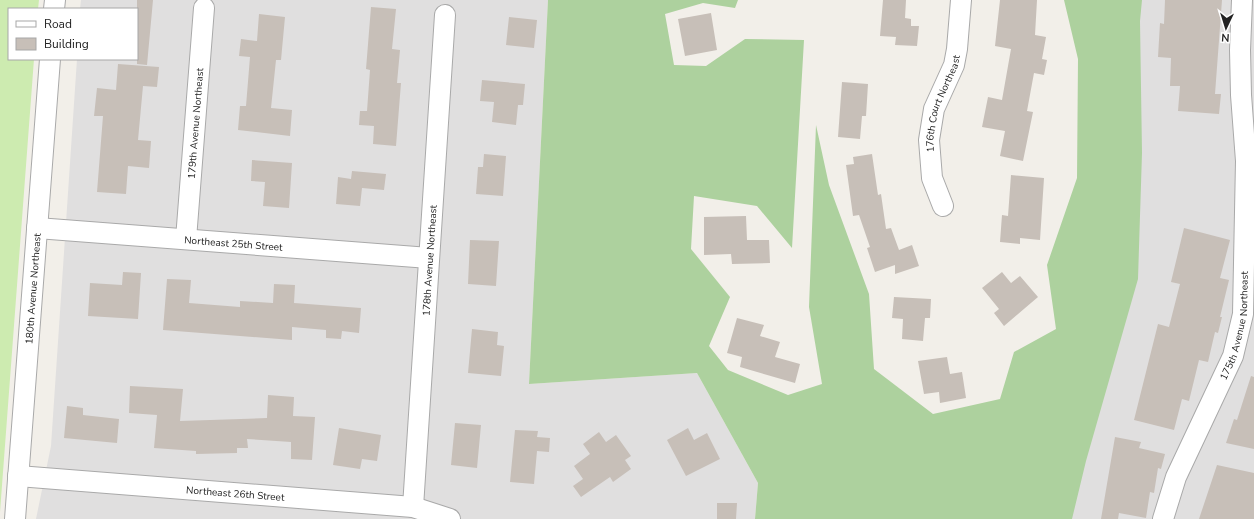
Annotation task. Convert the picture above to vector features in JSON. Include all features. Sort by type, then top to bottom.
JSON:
[{"type":"street","name":"176th Court Northeast","points":[[942,206],[932,178],[929,140],[934,109],[954,65],[957,49],[961,0]]},
{"type":"street","name":"175th Avenue Northeast","points":[[1163,519],[1176,477],[1234,356],[1243,314],[1250,161],[1241,87],[1242,0]]},
{"type":"street","name":"179th Avenue Northeast","points":[[186,239],[204,8]]},
{"type":"street","name":"178th Avenue Northeast","points":[[413,507],[445,15]]},
{"type":"street","name":"180th Avenue Northeast","points":[[15,519],[50,60]]},
{"type":"street","name":"Northeast 25th Street","points":[[37,228],[429,258]]},
{"type":"street","name":"Northeast 26th Street","points":[[18,476],[413,507],[450,519]]},
{"type":"shaded area","points":[[81,0],[548,0],[529,384],[697,373],[758,483],[755,519],[36,519],[51,446],[77,60],[138,60],[138,8],[80,8]]},
{"type":"shaded area","points":[[1113,0],[1254,0],[1254,519],[1038,519]]},
{"type":"green space","points":[[0,0],[39,0],[38,8],[8,8],[8,60],[34,60],[0,512]]},
{"type":"green space","points":[[548,0],[738,0],[735,8],[703,3],[665,14],[674,65],[706,66],[745,39],[804,40],[792,248],[757,206],[694,196],[691,249],[730,297],[709,346],[728,370],[788,395],[822,384],[809,307],[816,125],[829,185],[869,294],[874,369],[933,414],[1000,399],[1014,352],[1056,329],[1047,265],[1077,178],[1078,59],[1064,0],[1142,0],[1140,21],[1142,153],[1138,279],[1086,461],[1072,519],[755,519],[758,483],[697,373],[529,384]]},
{"type":"building","points":[[137,0],[153,0],[147,65],[137,64]]},
{"type":"building","points":[[883,0],[906,0],[905,18],[911,19],[911,26],[919,26],[917,46],[895,45],[896,37],[880,36]]},
{"type":"building","points":[[1000,0],[1037,0],[1035,35],[1046,37],[1042,59],[1047,60],[1044,75],[1034,73],[1027,111],[1033,112],[1023,161],[1000,156],[1005,131],[982,127],[988,97],[1002,100],[1011,49],[995,46]]},
{"type":"building","points":[[1165,0],[1222,0],[1215,94],[1221,94],[1219,114],[1178,111],[1180,86],[1170,86],[1171,58],[1158,57],[1160,23],[1164,24]]},
{"type":"building","points":[[371,7],[396,9],[392,49],[400,50],[397,83],[401,83],[396,146],[373,144],[374,126],[359,125],[360,111],[367,111],[370,70],[366,69]]},
{"type":"building","points":[[711,13],[717,50],[685,56],[678,19]]},
{"type":"building","points":[[259,14],[285,17],[281,60],[276,60],[271,108],[292,110],[290,136],[238,130],[240,106],[246,106],[250,57],[239,56],[241,39],[257,41]]},
{"type":"building","points":[[509,17],[537,20],[534,48],[506,45]]},
{"type":"building","points":[[118,64],[159,67],[157,87],[143,86],[138,140],[151,141],[149,168],[128,166],[126,194],[97,192],[103,116],[94,116],[97,88],[116,90]]},
{"type":"building","points":[[482,80],[525,84],[523,105],[518,105],[516,125],[492,122],[494,102],[480,101]]},
{"type":"building","points":[[842,82],[868,84],[866,116],[862,116],[860,139],[838,137]]},
{"type":"building","points":[[484,154],[506,156],[503,196],[476,194],[478,167],[483,167]]},
{"type":"building","points":[[872,154],[878,195],[881,194],[886,229],[891,228],[899,250],[912,245],[919,266],[895,274],[895,265],[875,272],[867,248],[870,247],[859,215],[853,216],[846,165],[854,164],[853,157]]},
{"type":"building","points":[[252,160],[292,163],[289,208],[263,206],[265,182],[251,181]]},
{"type":"building","points":[[352,171],[386,174],[384,190],[362,188],[360,206],[336,204],[338,177],[351,179]]},
{"type":"building","points":[[1011,175],[1044,178],[1040,240],[1020,238],[1020,244],[1000,242],[1002,215],[1008,216]]},
{"type":"building","points":[[746,216],[747,240],[769,240],[770,263],[732,264],[731,254],[704,255],[704,217]]},
{"type":"building","points":[[1184,228],[1230,240],[1220,278],[1229,280],[1220,317],[1222,317],[1218,333],[1215,332],[1208,362],[1199,360],[1189,401],[1182,399],[1174,430],[1134,420],[1158,324],[1169,327],[1180,284],[1171,282]]},
{"type":"building","points":[[470,240],[499,241],[496,286],[468,284]]},
{"type":"building","points":[[123,272],[141,273],[138,319],[88,316],[90,283],[122,285]]},
{"type":"building","points":[[1002,272],[1011,283],[1020,276],[1038,297],[1004,326],[994,313],[999,309],[982,288]]},
{"type":"building","points":[[167,279],[191,280],[189,303],[240,307],[240,301],[273,303],[274,284],[295,285],[294,303],[361,308],[359,333],[342,331],[341,339],[326,338],[326,330],[292,327],[292,340],[163,330]]},
{"type":"building","points":[[894,297],[931,299],[930,318],[925,318],[923,341],[902,339],[903,319],[892,318]]},
{"type":"building","points":[[737,318],[764,325],[760,336],[780,342],[775,357],[800,364],[795,383],[740,367],[742,357],[727,353]]},
{"type":"building","points":[[472,329],[498,332],[497,345],[504,346],[501,376],[468,373]]},
{"type":"building","points":[[947,357],[950,374],[962,372],[966,398],[940,403],[939,392],[924,394],[918,361]]},
{"type":"building","points":[[1251,376],[1254,377],[1254,449],[1226,443],[1234,419],[1237,420]]},
{"type":"building","points":[[130,386],[183,389],[180,421],[267,418],[268,395],[294,397],[293,416],[315,417],[312,460],[291,459],[291,442],[247,439],[248,448],[237,448],[237,453],[196,454],[196,451],[154,448],[157,415],[129,413]]},
{"type":"building","points":[[67,406],[83,408],[83,415],[119,419],[117,443],[64,438]]},
{"type":"building","points":[[455,423],[481,425],[477,468],[451,465]]},
{"type":"building","points":[[339,428],[381,435],[377,461],[362,459],[360,469],[333,465]]},
{"type":"building","points":[[688,428],[694,440],[707,433],[720,459],[686,476],[667,440]]},
{"type":"building","points":[[515,430],[538,431],[537,437],[550,438],[549,452],[537,451],[534,484],[510,482]]},
{"type":"building","points":[[599,432],[606,442],[616,435],[631,456],[625,460],[631,469],[613,482],[610,477],[581,497],[573,486],[583,479],[574,466],[590,454],[583,444]]},
{"type":"building","points":[[1115,437],[1141,442],[1139,448],[1165,454],[1161,469],[1158,468],[1154,493],[1150,492],[1146,518],[1119,513],[1118,519],[1101,519]]},
{"type":"building","points":[[1217,465],[1254,473],[1254,519],[1199,519]]},
{"type":"building","points":[[717,503],[737,503],[736,519],[717,519]]}]
